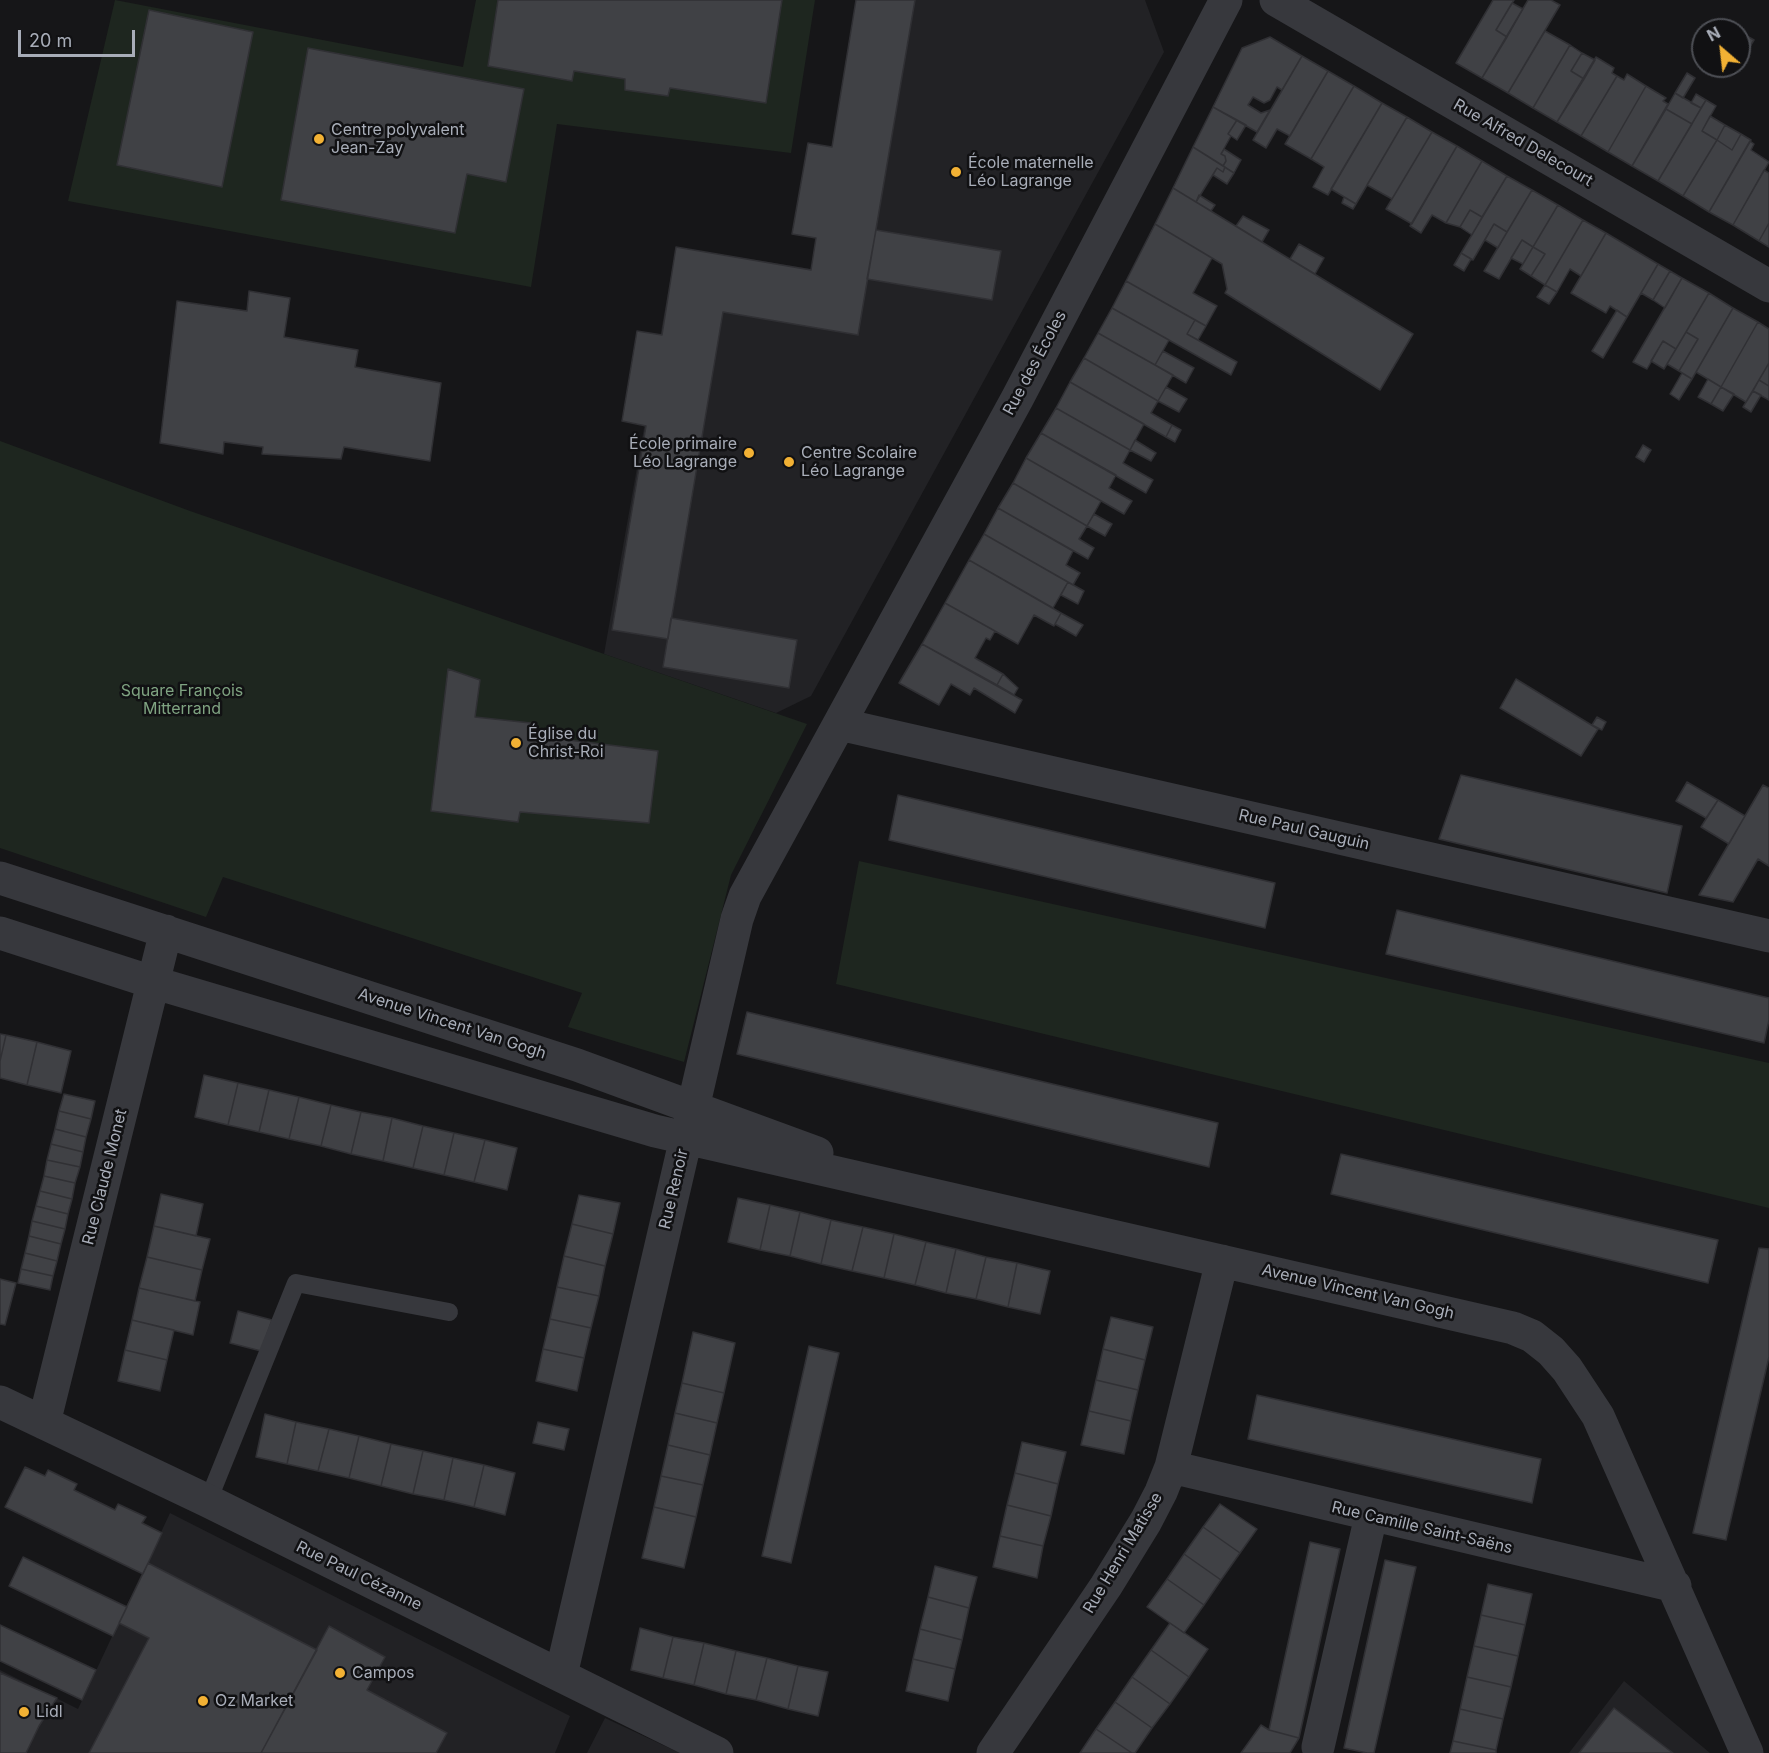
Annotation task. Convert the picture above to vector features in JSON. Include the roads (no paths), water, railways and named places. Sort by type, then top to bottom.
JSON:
[{"type":"street","name":"Rue des Écoles","points":[[839,724],[1022,388],[1226,0]]},
{"type":"street","name":"Rue Alfred Delecourt","points":[[1276,0],[1769,286]]},
{"type":"street","name":"Rue Paul Gauguin","points":[[839,724],[1769,936]]},
{"type":"street","name":"Rue Renoir","points":[[561,1675],[737,919],[745,896],[839,724]]},
{"type":"street","name":"Avenue Vincent Van Gogh","points":[[0,878],[524,1047],[782,1139],[900,1186]]},
{"type":"street","name":"Rue Claude Monet","points":[[44,1423],[166,931]]},
{"type":"street","name":"Avenue Vincent Van Gogh","points":[[0,933],[152,982],[655,1131],[768,1159],[900,1186],[1513,1328],[1532,1336],[1567,1368],[1598,1416],[1747,1753]]},
{"type":"street","name":"Rue Henri Matisse","points":[[993,1753],[1129,1550],[1161,1492],[1171,1467],[1222,1261]]},
{"type":"street","name":"Rue Paul Cézanne","points":[[0,1402],[208,1501],[717,1753]]},
{"type":"street","name":"Rue Camille Saint-Saëns","points":[[1171,1467],[1675,1586]]},
{"type":"street","points":[[1318,1746],[1371,1516]]},
{"type":"lane","points":[[208,1501],[296,1283],[449,1312]]},
{"type":"place","name":"Centre polyvalent Jean-Zay","points":[[319,139]]},
{"type":"place","name":"École maternelle Léo Lagrange","points":[[956,172]]},
{"type":"place","name":"École primaire Léo Lagrange","points":[[749,453]]},
{"type":"place","name":"Centre Scolaire Léo Lagrange","points":[[789,462]]},
{"type":"place","name":"Église du Christ-Roi","points":[[516,743]]},
{"type":"place","name":"Campos","points":[[340,1673]]},
{"type":"place","name":"Oz Market","points":[[203,1701]]},
{"type":"place","name":"Lidl","points":[[24,1712]]},
{"type":"park label","name":"Square François Mitterrand","points":[[182,700]]}]
